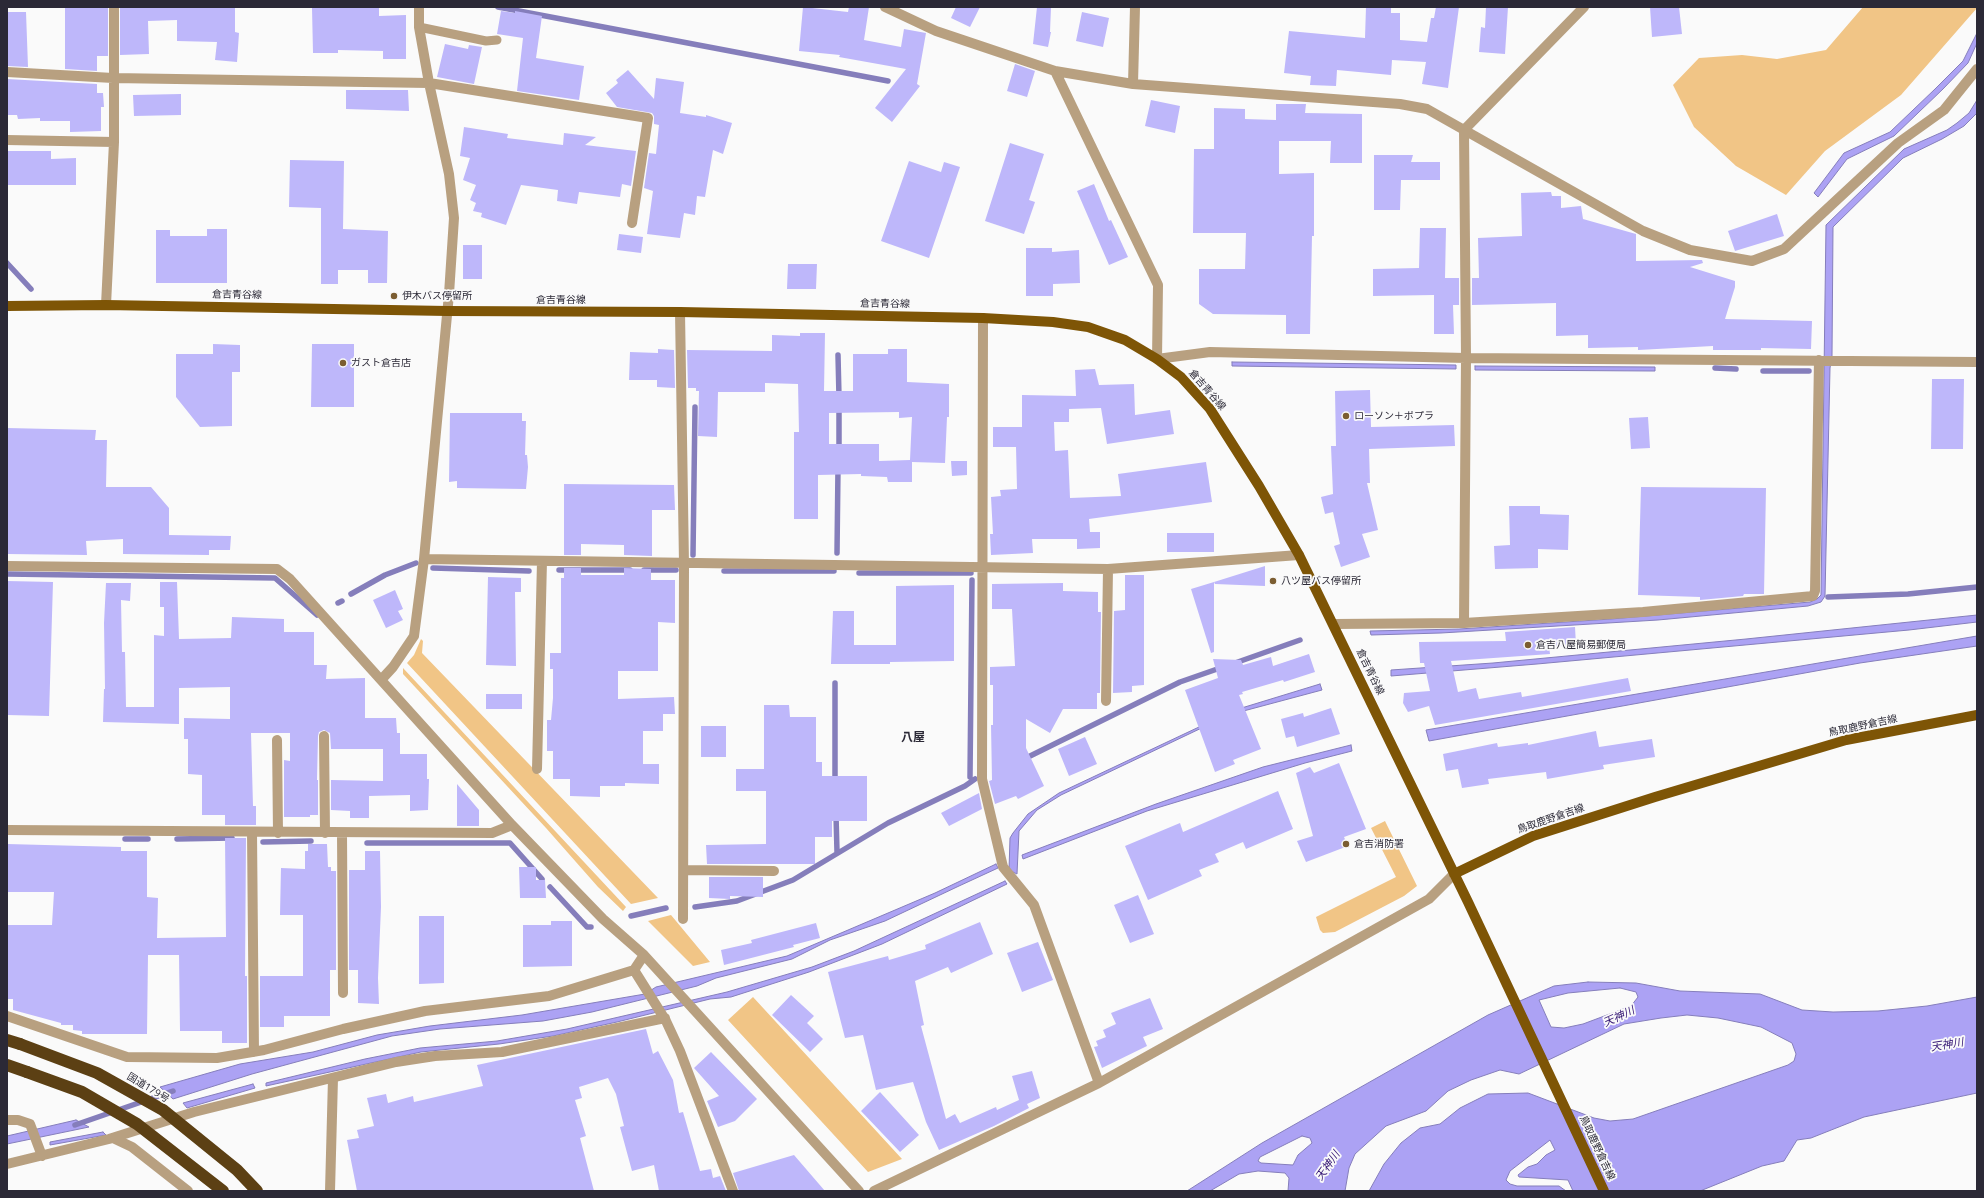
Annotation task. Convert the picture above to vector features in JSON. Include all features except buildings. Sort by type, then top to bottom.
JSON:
[{"type":"highway","name":"国道179号","points":[[7,1040],[97,1072],[163,1110],[237,1170],[257,1191]]},
{"type":"highway","points":[[7,1065],[82,1092],[137,1124],[223,1191]]},
{"type":"main road","name":"倉吉青谷線","points":[[7,306],[106,305],[447,311],[680,312],[983,318],[1053,322],[1088,327],[1125,340],[1157,359],[1181,377],[1210,409],[1259,486],[1299,555],[1334,624],[1454,874]]},
{"type":"main road","name":"鳥取鹿野倉吉線","points":[[1604,1191],[1482,930],[1454,874],[1533,836],[1655,797],[1846,740],[1977,715]]},
{"type":"street","points":[[106,305],[114,142],[114,7]]},
{"type":"street","points":[[381,680],[393,667],[414,636],[424,559],[454,218],[449,174],[429,83],[418,7]]},
{"type":"street","points":[[885,7],[936,31],[1055,71],[1133,84],[1400,104],[1427,109],[1643,231],[1690,250],[1752,261],[1784,250],[1898,143],[1944,110],[1977,69]]},
{"type":"street","points":[[1133,84],[1135,7]]},
{"type":"street","points":[[1464,622],[1466,358],[1464,130],[1584,7]]},
{"type":"street","points":[[1055,71],[1158,285],[1157,359],[1210,352],[1466,358],[1977,362]]},
{"type":"street","points":[[7,72],[113,78],[429,83],[648,118],[632,223]]},
{"type":"street","points":[[7,140],[114,142]]},
{"type":"street","points":[[680,312],[684,564],[683,919]]},
{"type":"street","points":[[983,318],[981,567],[982,779],[1003,867],[1034,905],[1099,1083]]},
{"type":"street","points":[[1334,624],[1464,622],[1658,610],[1813,596],[1815,591],[1819,360]]},
{"type":"street","points":[[424,559],[1108,569],[1299,555]]},
{"type":"street","points":[[537,769],[542,561]]},
{"type":"street","points":[[7,566],[277,569],[290,579],[512,824],[603,919],[644,955],[859,1191]]},
{"type":"street","points":[[1106,702],[1108,569]]},
{"type":"street","points":[[324,736],[325,833]]},
{"type":"street","points":[[277,740],[278,833]]},
{"type":"street","points":[[7,830],[278,833],[492,833],[512,824]]},
{"type":"street","points":[[252,832],[254,1052]]},
{"type":"street","points":[[342,833],[343,993]]},
{"type":"street","points":[[684,870],[774,871]]},
{"type":"street","points":[[874,1191],[1099,1083],[1428,899],[1454,874]]},
{"type":"street","points":[[7,1016],[127,1057],[217,1058],[254,1052],[343,1029],[425,1011],[549,996],[634,970],[644,955]]},
{"type":"street","points":[[634,970],[665,1018],[680,1051],[734,1191]]},
{"type":"street","points":[[7,1164],[113,1138],[194,1112],[396,1062],[435,1056],[502,1052],[665,1018]]},
{"type":"street","points":[[330,1191],[333,1078]]},
{"type":"street","points":[[7,1120],[18,1120],[30,1124],[42,1156]]},
{"type":"street","points":[[113,1138],[132,1147],[188,1191]]},
{"type":"lane","points":[[420,26],[486,41],[498,40]]},
{"type":"shaded area","points":[[1863,7],[1977,8],[1901,95],[1825,151],[1786,195],[1736,166],[1694,127],[1673,85],[1699,58],[1742,55],[1777,59],[1826,50]]},
{"type":"shaded area","points":[[421,639],[423,641],[422,653],[658,898],[631,904],[407,663],[414,655]]},
{"type":"shaded area","points":[[403,668],[626,907],[623,911],[598,887],[546,828],[403,674]]},
{"type":"shaded area","points":[[1385,821],[1417,886],[1404,896],[1335,932],[1323,933],[1320,930],[1316,917],[1396,877],[1371,828]]},
{"type":"shaded area","points":[[671,915],[710,962],[693,966],[648,921]]},
{"type":"shaded area","points":[[753,997],[902,1159],[868,1172],[728,1020]]},
{"type":"water","points":[[1977,33],[1977,43],[1968,63],[1943,89],[1894,136],[1847,159],[1818,197],[1814,193],[1844,153],[1890,132],[1963,61]]},
{"type":"water","points":[[1977,100],[1977,113],[1964,126],[1942,139],[1903,158],[1833,227],[1832,356],[1830,368],[1825,596],[1821,602],[1808,606],[1658,620],[1441,633],[1371,635],[1370,631],[1459,629],[1611,619],[1810,602],[1817,599],[1821,595],[1826,225],[1904,149],[1947,130],[1969,113]]},
{"type":"water","points":[[1232,362],[1456,365],[1456,369],[1232,366]]},
{"type":"water","points":[[1475,366],[1655,367],[1655,371],[1475,370]]},
{"type":"water","points":[[1977,615],[1977,622],[1909,630],[1391,676],[1391,670],[1493,663]]},
{"type":"water","points":[[1977,636],[1977,646],[1860,663],[1429,741],[1426,730]]},
{"type":"water","points":[[1320,684],[1322,690],[1236,713],[1210,724],[1061,795],[1037,810],[1019,831],[1017,874],[1009,870],[1010,838],[1013,833],[1028,814],[1059,793],[1235,710]]},
{"type":"water","points":[[1351,745],[1352,751],[1305,763],[1147,811],[1023,859],[1022,855],[1156,804],[1263,767]]},
{"type":"water","points":[[996,864],[998,868],[885,921],[830,940],[792,959],[716,978],[697,986],[592,1012],[543,1021],[440,1029],[392,1036],[252,1074],[173,1099],[160,1087],[240,1064],[313,1052],[377,1035],[430,1026],[522,1015],[645,994],[656,987],[787,956],[935,893]]},
{"type":"water","points":[[1005,881],[1007,884],[882,944],[809,972],[731,997],[710,999],[553,1036],[499,1044],[421,1052],[266,1086],[266,1083],[365,1059],[420,1048],[497,1041],[567,1029],[727,992],[812,967],[854,951]]},
{"type":"water","name":"天神川","points":[[1588,982],[1636,983],[1680,991],[1760,994],[1802,1010],[1833,1012],[1878,1011],[1927,1006],[1977,997],[1977,1093],[1864,1117],[1811,1138],[1797,1140],[1784,1161],[1762,1166],[1700,1191],[1573,1191],[1568,1180],[1519,1177],[1518,1175],[1528,1167],[1537,1164],[1546,1155],[1555,1150],[1550,1140],[1510,1171],[1506,1180],[1510,1184],[1517,1186],[1559,1186],[1566,1191],[1369,1191],[1384,1164],[1401,1143],[1420,1128],[1440,1124],[1460,1108],[1488,1094],[1528,1093],[1594,1118],[1610,1121],[1633,1119],[1788,1065],[1794,1061],[1796,1054],[1792,1043],[1761,1027],[1718,1018],[1687,1015],[1661,1018],[1624,1024],[1519,1074],[1500,1070],[1471,1080],[1448,1091],[1426,1111],[1386,1126],[1355,1154],[1349,1168],[1345,1191],[1288,1191],[1289,1178],[1285,1173],[1258,1171],[1239,1174],[1210,1191],[1187,1191],[1262,1143],[1488,1015],[1554,986]],"holes":[[[1620,988],[1636,992],[1638,997],[1631,1006],[1583,1024],[1564,1028],[1551,1027],[1539,1000],[1568,993]],[[1302,1136],[1310,1138],[1312,1143],[1298,1155],[1293,1165],[1261,1163],[1258,1161],[1260,1157]]]},
{"type":"water","points":[[253,1084],[255,1088],[187,1108],[183,1103]]},
{"type":"water","points":[[76,1120],[89,1127],[7,1144],[7,1136]]},
{"type":"water","points":[[103,1132],[106,1135],[50,1145],[50,1142]]},
{"type":"waterway","points":[[498,7],[888,81]]},
{"type":"waterway","points":[[7,263],[31,289]]},
{"type":"waterway","points":[[838,355],[839,397]]},
{"type":"waterway","points":[[1715,368],[1736,369]]},
{"type":"waterway","points":[[1763,371],[1809,371]]},
{"type":"waterway","points":[[839,406],[839,451]]},
{"type":"waterway","points":[[693,555],[695,407]]},
{"type":"waterway","points":[[837,553],[838,468]]},
{"type":"waterway","points":[[351,594],[385,575],[416,563]]},
{"type":"waterway","points":[[433,568],[529,571]]},
{"type":"waterway","points":[[559,570],[630,570]]},
{"type":"waterway","points":[[644,570],[676,570]]},
{"type":"waterway","points":[[724,571],[834,571]]},
{"type":"waterway","points":[[859,573],[971,573]]},
{"type":"waterway","points":[[7,574],[275,578],[317,615]]},
{"type":"waterway","points":[[970,777],[972,580]]},
{"type":"waterway","points":[[1828,597],[1908,594],[1977,587]]},
{"type":"waterway","points":[[338,603],[342,601]]},
{"type":"waterway","points":[[1235,663],[1300,640]]},
{"type":"waterway","points":[[1024,759],[1180,682],[1223,667]]},
{"type":"waterway","points":[[835,683],[835,783]]},
{"type":"waterway","points":[[695,907],[737,901],[793,880],[888,823],[965,786],[975,779]]},
{"type":"waterway","points":[[836,815],[837,852]]},
{"type":"waterway","points":[[177,839],[232,838]]},
{"type":"waterway","points":[[125,839],[148,839]]},
{"type":"waterway","points":[[263,842],[311,841]]},
{"type":"waterway","points":[[367,843],[510,843],[542,879]]},
{"type":"waterway","points":[[550,887],[587,927],[591,927]]},
{"type":"waterway","points":[[631,916],[666,908]]},
{"type":"waterway","points":[[75,1125],[173,1091]]},
{"type":"place","name":"伊木バス停留所","points":[[394,296]]},
{"type":"place","name":"ガスト倉吉店","points":[[343,363]]},
{"type":"place","name":"ローソン＋ポプラ","points":[[1346,416]]},
{"type":"place","name":"八ツ屋バス停留所","points":[[1273,581]]},
{"type":"place","name":"倉吉八屋簡易郵便局","points":[[1528,645]]},
{"type":"place","name":"倉吉消防署","points":[[1346,844]]},
{"type":"district","name":"八屋","points":[[913,738]]}]
